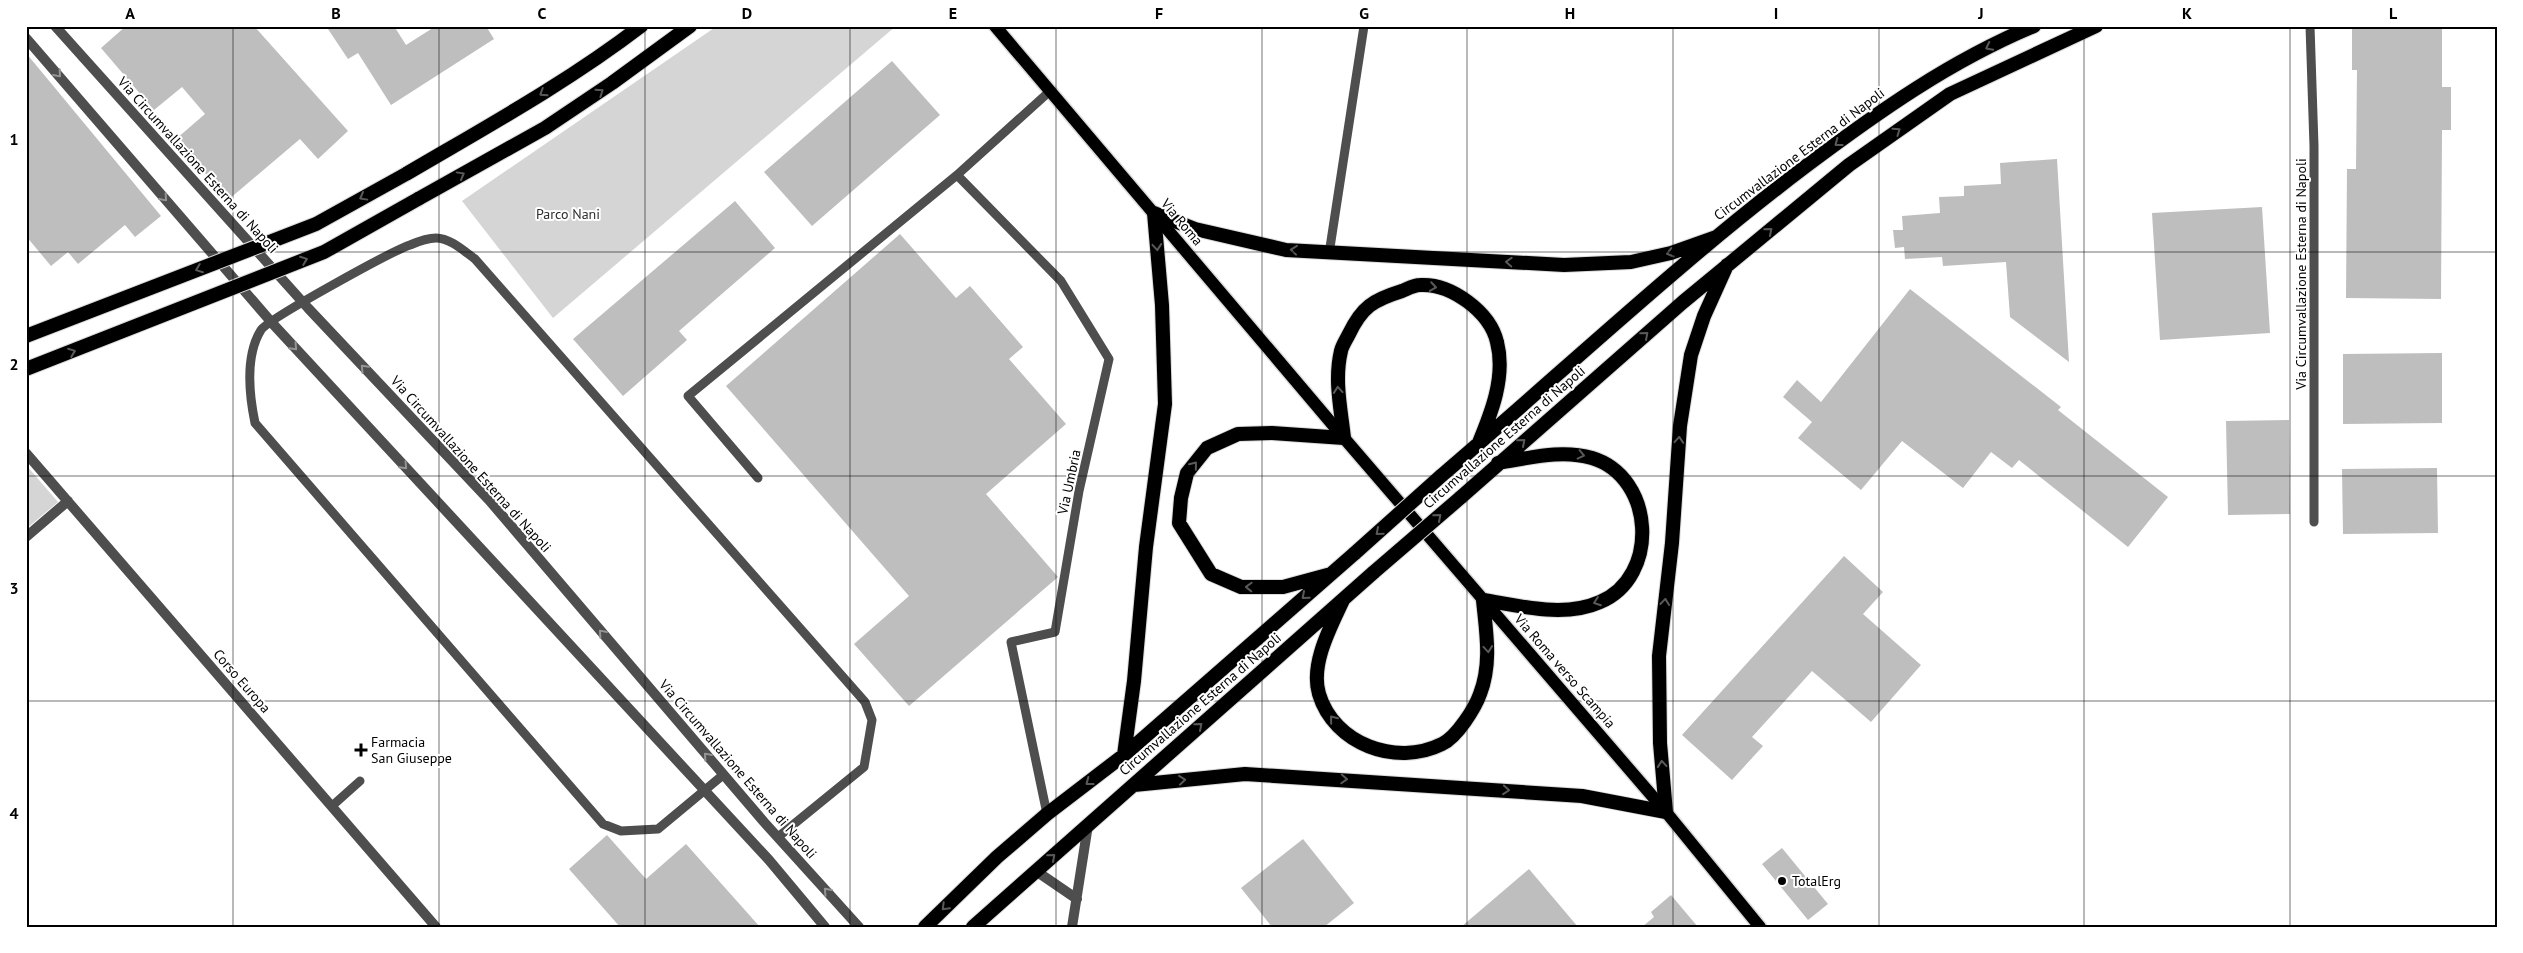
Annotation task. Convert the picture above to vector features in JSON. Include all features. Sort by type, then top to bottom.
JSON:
[{"type":"highway","points":[[26,336],[316,224],[522,106],[614,48],[641,26]]},
{"type":"highway","points":[[26,369],[324,252],[545,128],[612,83],[690,26]]},
{"type":"highway","name":"Circumvallazione Esterna di Napoli","points":[[925,927],[991,863],[1047,814],[1124,755],[1716,237],[1825,152],[1895,102],[1948,68],[2034,26]]},
{"type":"highway","name":"Circumvallazione Esterna di Napoli","points":[[972,927],[1498,463],[1727,265],[1849,165],[1950,94],[2096,26]]},
{"type":"highway","points":[[1124,755],[1134,681],[1146,547],[1165,404],[1162,305],[1154,213],[1195,229],[1286,250],[1329,254],[1564,265],[1631,262],[1671,253],[1716,237]]},
{"type":"highway","points":[[1134,785],[1245,774],[1582,796],[1666,812],[1660,743],[1659,656],[1672,542],[1680,426],[1691,355],[1704,316],[1727,265]]},
{"type":"highway","points":[[1331,574],[1283,587],[1242,587],[1211,574],[1179,524],[1181,498],[1187,472],[1207,448],[1238,434],[1272,433],[1344,438],[1337,383],[1341,350],[1358,315],[1377,299],[1419,285],[1441,288],[1468,302],[1486,320],[1497,342],[1499,377],[1491,415],[1478,445]]},
{"type":"highway","points":[[1342,600],[1328,632],[1317,669],[1318,693],[1331,718],[1353,739],[1376,750],[1408,754],[1444,744],[1468,718],[1481,693],[1488,657],[1484,600],[1543,609],[1573,609],[1600,603],[1620,591],[1634,571],[1643,545],[1642,521],[1636,496],[1616,472],[1594,459],[1568,452],[1498,463]]},
{"type":"main road","name":"Via Roma","points":[[995,26],[1344,438]]},
{"type":"main road","name":"Via Roma verso Scampia","points":[[1344,438],[1666,812],[1760,927]]},
{"type":"street","name":"Via Circumvallazione Esterna di Napoli","points":[[55,26],[303,303],[489,500],[723,775],[859,927]]},
{"type":"street","points":[[26,38],[271,322],[769,860],[825,927]]},
{"type":"street","name":"Corso Europa","points":[[26,453],[436,927]]},
{"type":"street","points":[[26,537],[68,501]]},
{"type":"street","points":[[1072,927],[1088,825]]},
{"type":"street","points":[[1036,871],[1076,899]]},
{"type":"lane","points":[[1329,254],[1364,26]]},
{"type":"lane","name":"Via Circumvallazione Esterna di Napoli","points":[[2310,26],[2314,146],[2314,522]]},
{"type":"lane","points":[[758,478],[688,396],[957,175],[1050,91]]},
{"type":"lane","name":"Via Umbria","points":[[957,175],[1061,281],[1109,359],[1079,490],[1055,632],[1011,642],[1047,814]]},
{"type":"lane","points":[[723,775],[658,829],[622,831],[603,824],[255,423],[251,402],[253,351],[262,328],[303,303],[409,245],[436,238],[456,245],[475,259],[865,702],[872,720],[864,767],[778,837]]},
{"type":"lane","points":[[332,806],[360,781]]},
{"type":"green space","name":"Parco Nani","points":[[717,26],[896,26],[553,318],[462,201]]},
{"type":"green space","points":[[26,465],[58,502],[26,529]]},
{"type":"building","points":[[126,26],[254,26],[348,131],[318,159],[300,139],[228,200],[176,139],[205,114],[182,87],[154,110],[101,48]]},
{"type":"building","points":[[326,26],[394,26],[406,45],[436,26],[486,26],[494,39],[391,105],[358,53],[348,59]]},
{"type":"building","points":[[2352,27],[2442,27],[2442,87],[2451,87],[2451,130],[2442,130],[2441,299],[2346,298],[2347,169],[2356,169],[2357,70],[2352,70]]},
{"type":"building","points":[[26,53],[161,216],[135,237],[125,225],[78,264],[68,252],[51,266],[26,236]]},
{"type":"building","points":[[892,61],[940,115],[812,226],[764,172]]},
{"type":"building","points":[[2057,159],[2069,362],[2010,317],[2006,262],[1943,266],[1942,257],[1905,259],[1904,247],[1895,248],[1893,230],[1903,230],[1902,216],[1940,213],[1939,197],[1964,196],[1964,186],[2001,184],[2000,163]]},
{"type":"building","points":[[735,201],[775,248],[679,331],[687,340],[623,396],[573,339]]},
{"type":"building","points":[[2262,207],[2270,333],[2160,340],[2152,213]]},
{"type":"building","points":[[900,234],[956,298],[970,286],[1023,347],[1009,359],[1066,424],[986,494],[1058,577],[909,706],[854,644],[909,596],[726,386]]},
{"type":"building","points":[[1910,289],[2061,407],[2058,410],[2168,497],[2128,547],[2019,460],[2012,468],[1991,452],[1963,488],[1902,441],[1861,490],[1798,438],[1812,422],[1783,397],[1797,380],[1821,402]]},
{"type":"building","points":[[2442,353],[2442,423],[2343,424],[2343,354]]},
{"type":"building","points":[[2289,420],[2290,514],[2228,515],[2226,421]]},
{"type":"building","points":[[2437,468],[2438,533],[2343,534],[2342,469]]},
{"type":"building","points":[[1844,556],[1883,592],[1863,614],[1921,665],[1871,722],[1812,671],[1752,737],[1763,746],[1732,780],[1682,735]]},
{"type":"building","points":[[607,835],[646,879],[686,844],[760,927],[620,927],[569,869]]},
{"type":"building","points":[[1303,839],[1354,903],[1324,927],[1272,927],[1241,888]]},
{"type":"building","points":[[1782,848],[1828,904],[1808,920],[1762,864]]},
{"type":"building","points":[[1529,869],[1578,927],[1461,927]]},
{"type":"building","points":[[1671,895],[1698,927],[1642,927],[1654,917],[1651,912]]},
{"type":"place","name":"Farmacia San Giuseppe","points":[[361,750]]},
{"type":"place","name":"TotalErg","points":[[1782,881]]}]
